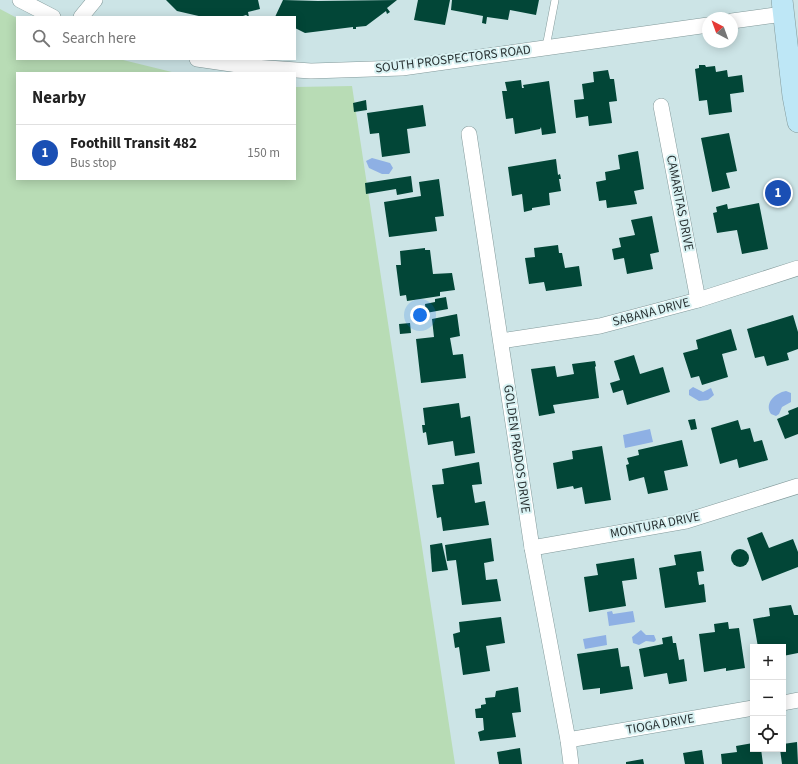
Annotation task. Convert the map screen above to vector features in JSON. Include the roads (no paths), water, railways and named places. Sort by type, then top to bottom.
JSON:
[{"type":"main road","points":[[783,7],[793,96],[798,122]]},
{"type":"street","points":[[20,0],[51,16]]},
{"type":"street","points":[[82,16],[95,0]]},
{"type":"street","points":[[738,20],[783,7]]},
{"type":"street","name":"SOUTH PROSPECTORS ROAD","points":[[204,60],[252,67],[311,71],[402,68],[702,26]]},
{"type":"street","name":"CAMARITAS DRIVE","points":[[661,106],[698,300]]},
{"type":"street","name":"GOLDEN PRADOS DRIVE","points":[[469,134],[532,548],[568,740],[570,764]]},
{"type":"street","name":"SABANA DRIVE","points":[[501,341],[600,326],[698,300],[798,268]]},
{"type":"street","name":"MONTURA DRIVE","points":[[532,548],[686,521],[798,486]]},
{"type":"street","points":[[786,702],[798,700]]},
{"type":"street","name":"TIOGA DRIVE","points":[[568,740],[750,709]]},
{"type":"lane","points":[[546,47],[555,0]]},
{"type":"water","points":[[372,158],[390,163],[393,168],[389,174],[382,174],[369,168],[366,161]]},
{"type":"water","points":[[693,387],[703,392],[711,388],[714,395],[708,400],[699,401],[689,395],[689,390]]},
{"type":"water","points":[[786,391],[791,393],[791,402],[782,407],[779,414],[776,416],[771,414],[769,410],[770,402],[775,396]]},
{"type":"water","points":[[650,429],[653,442],[625,448],[623,435]]},
{"type":"water","points":[[612,611],[613,614],[633,611],[635,622],[609,626],[607,612]]},
{"type":"water","points":[[641,630],[646,635],[654,635],[656,640],[654,642],[646,641],[639,645],[633,643],[632,637]]},
{"type":"water","points":[[606,635],[607,645],[585,649],[583,639]]},
{"type":"place","name":"Foothill Transit 482","points":[[778,193]]}]
